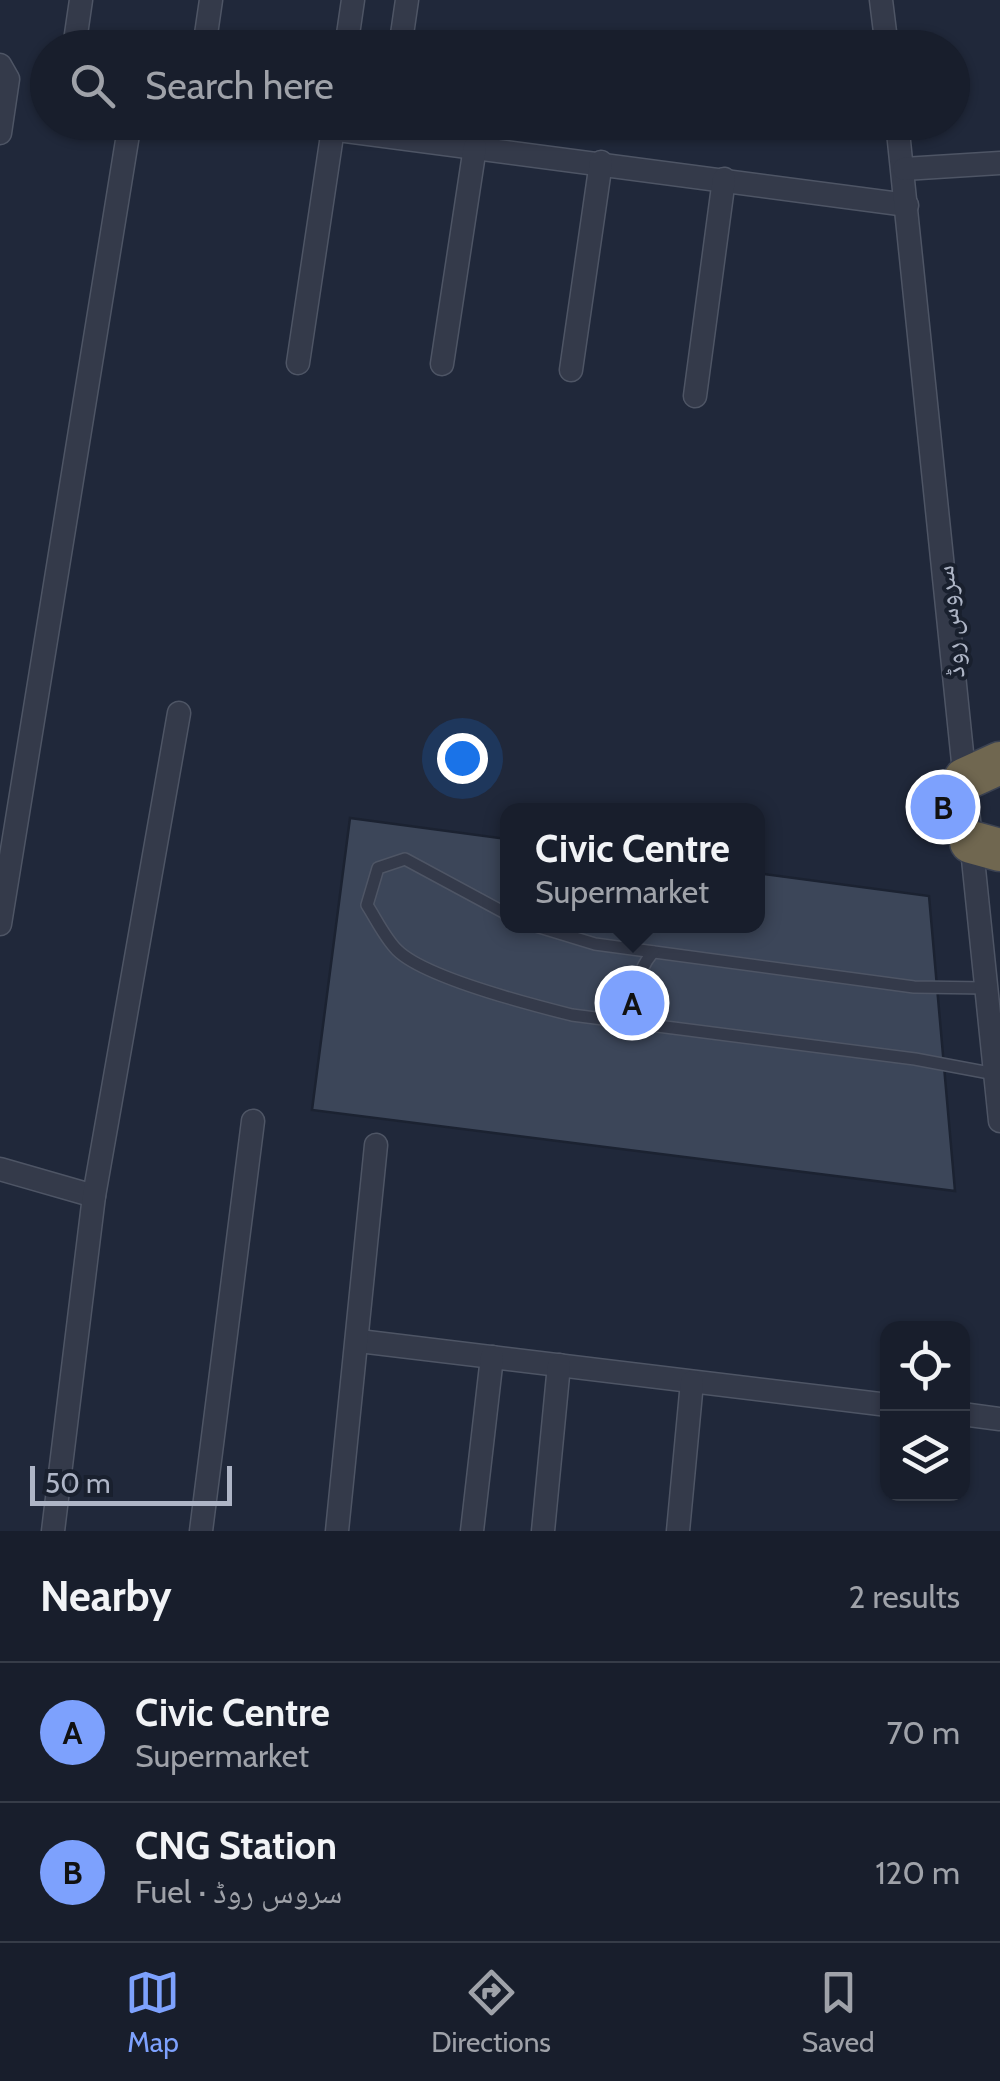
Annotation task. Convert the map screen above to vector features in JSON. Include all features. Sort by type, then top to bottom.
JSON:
[{"type":"street","points":[[76,30],[80,0]]},
{"type":"street","points":[[207,30],[211,0]]},
{"type":"street","points":[[349,30],[353,0]]},
{"type":"street","points":[[403,30],[407,0]]},
{"type":"street","points":[[880,0],[884,30]]},
{"type":"street","points":[[0,132],[8,80],[2,66]]},
{"type":"street","points":[[0,924],[127,140]]},
{"type":"street","points":[[298,363],[331,140]]},
{"type":"street","points":[[439,140],[907,205]]},
{"type":"street","name":"سروس روڈ","points":[[900,140],[983,771],[986,988],[1000,1121]]},
{"type":"street","points":[[442,364],[475,147]]},
{"type":"street","points":[[571,370],[601,162]]},
{"type":"street","points":[[904,169],[1000,163]]},
{"type":"street","points":[[695,396],[724,179]]},
{"type":"street","points":[[54,1531],[94,1196],[178,713]]},
{"type":"street","points":[[201,1531],[253,1121]]},
{"type":"street","points":[[337,1531],[376,1145]]},
{"type":"street","points":[[0,1169],[94,1196]]},
{"type":"street","points":[[359,1341],[880,1404]]},
{"type":"street","points":[[472,1531],[492,1357]]},
{"type":"street","points":[[543,1531],[559,1365]]},
{"type":"street","points":[[678,1531],[692,1382]]},
{"type":"street","points":[[970,1415],[1000,1419]]},
{"type":"lane","points":[[500,910],[405,860],[378,868],[367,905],[398,952],[474,988],[572,1015],[995,1074]]},
{"type":"lane","points":[[553,933],[567,939],[652,952],[914,987],[986,988]]},
{"type":"lane","points":[[648,1025],[634,988],[638,971],[652,952]]},
{"type":"building","points":[[350,818],[500,838],[500,933],[765,933],[765,874],[929,896],[955,1191],[312,1110]]},
{"type":"place","name":"CNG Station","points":[[943,807]]},
{"type":"place","name":"Civic Centre","points":[[632,1003]]}]
